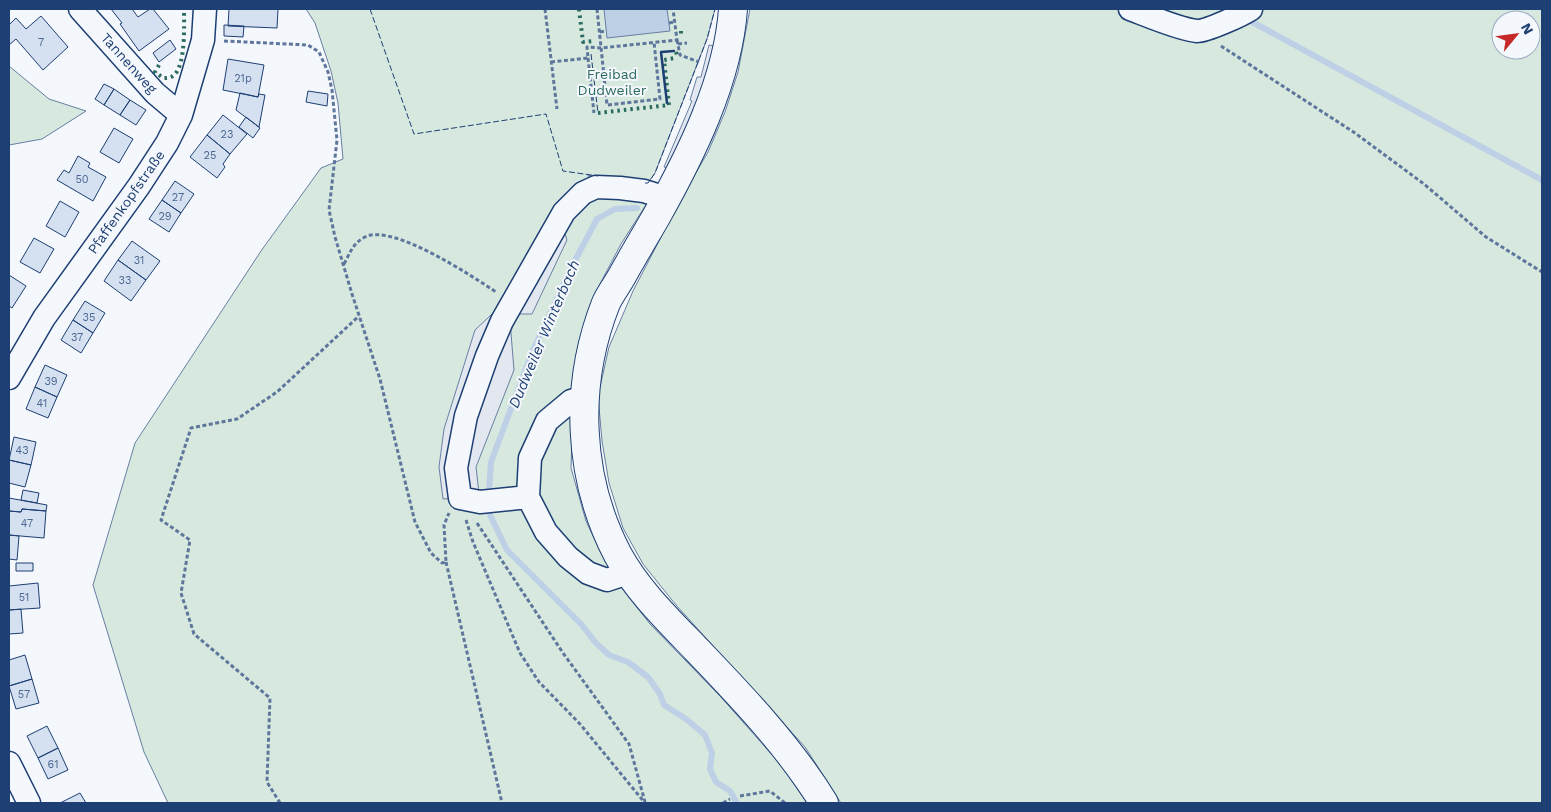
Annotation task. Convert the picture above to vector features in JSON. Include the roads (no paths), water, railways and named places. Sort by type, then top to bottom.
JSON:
[{"type":"main road","points":[[733,9],[727,48],[710,105],[680,174],[607,302],[592,344],[584,397],[584,437],[597,506],[608,534],[628,573],[664,616],[731,685],[792,756],[824,803]]},
{"type":"street","name":"Tannenweg","points":[[80,9],[155,93],[181,115]]},
{"type":"street","name":"Pfaffenkopfstraße","points":[[9,378],[44,318],[140,186],[167,143],[181,115],[203,40],[204,9]]},
{"type":"street","points":[[1130,9],[1174,25],[1198,31],[1242,15],[1251,9]]},
{"type":"street","points":[[528,497],[480,502],[460,498],[456,468],[466,416],[487,356],[502,321],[564,212],[583,193],[596,187],[608,186],[666,198]]},
{"type":"street","points":[[584,397],[571,401],[546,421],[530,458],[528,497],[546,532],[568,557],[588,573],[607,580],[628,573]]},
{"type":"street","points":[[9,763],[30,803]]},
{"type":"water","points":[[604,9],[667,9],[670,31],[607,38]]},
{"type":"waterway","points":[[1245,18],[1542,180]]},
{"type":"waterway","name":"Dudweiler Winterbach","points":[[489,493],[491,462],[531,355],[570,270],[597,219],[615,209],[637,208]]},
{"type":"waterway","name":"Dudweiler Winterbach","points":[[490,515],[507,550],[582,625],[595,642],[609,655],[628,662],[648,677],[660,694],[664,705],[686,719],[705,735],[712,753],[710,769],[716,782],[730,791],[737,803]]},
{"type":"park label","name":"Freibad Dudweiler","points":[[612,82]]}]
